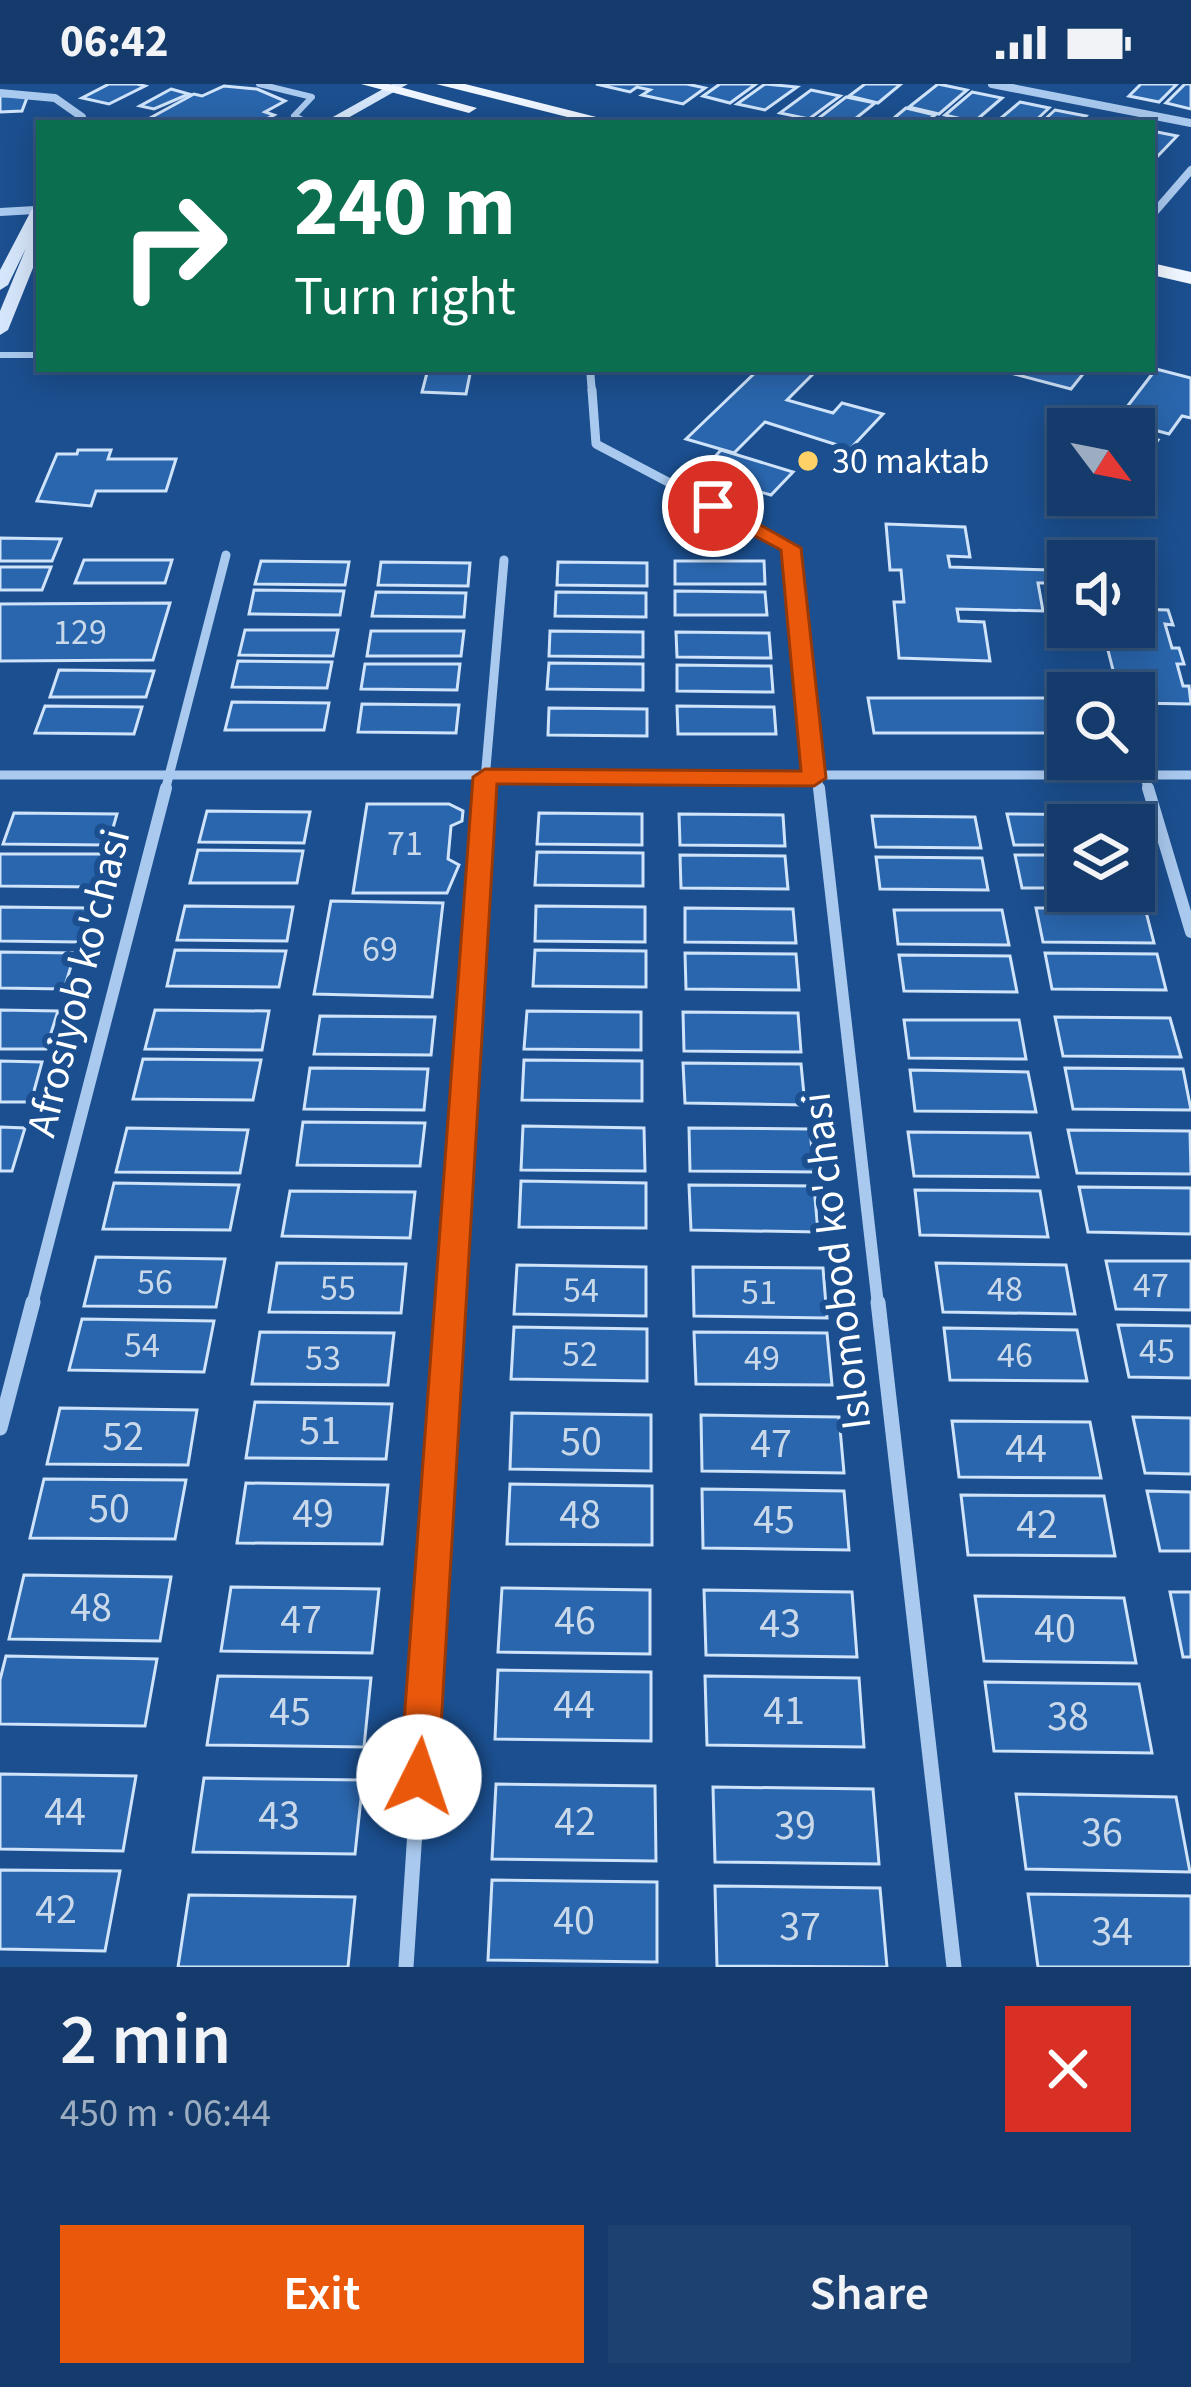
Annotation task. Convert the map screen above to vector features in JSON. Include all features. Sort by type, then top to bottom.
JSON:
[{"type":"main road","points":[[370,84],[406,88],[521,120]]},
{"type":"main road","points":[[444,84],[599,120]]},
{"type":"main road","points":[[336,120],[406,88]]},
{"type":"main road","points":[[357,120],[406,88]]},
{"type":"main road","points":[[0,285],[36,219]]},
{"type":"main road","points":[[0,330],[36,219]]},
{"type":"main road","points":[[1155,249],[1191,257]]},
{"type":"main road","points":[[1155,270],[1191,278]]},
{"type":"street","points":[[992,84],[1191,123]]},
{"type":"street","points":[[0,93],[54,97],[71,105],[81,120]]},
{"type":"street","points":[[1155,211],[1191,170]]},
{"type":"street","points":[[0,212],[36,219]]},
{"type":"street","name":"Islomobod ko'chasi","points":[[590,372],[596,444],[791,548],[954,1967]]},
{"type":"street","name":"Afrosiyob ko'chasi","points":[[0,1428],[226,555]]},
{"type":"street","points":[[406,1967],[485,777],[504,560]]},
{"type":"street","points":[[0,775],[1047,776]]},
{"type":"street","points":[[1155,775],[1191,776]]},
{"type":"street","points":[[1145,780],[1191,932]]},
{"type":"lane","points":[[259,84],[312,97],[294,116],[302,120]]},
{"type":"lane","points":[[0,355],[36,355]]},
{"type":"building","points":[[109,84],[145,86],[109,104],[82,98]]},
{"type":"building","points":[[596,84],[705,88],[683,104],[642,95],[650,90],[637,87],[630,92]]},
{"type":"building","points":[[720,84],[756,84],[730,103],[703,96]]},
{"type":"building","points":[[765,84],[797,87],[765,110],[737,104]]},
{"type":"building","points":[[865,84],[901,84],[878,103],[849,96]]},
{"type":"building","points":[[938,84],[967,90],[939,114],[909,107]]},
{"type":"building","points":[[1141,84],[1177,84],[1159,102],[1129,96]]},
{"type":"building","points":[[1185,84],[1191,84],[1191,109],[1166,103]]},
{"type":"building","points":[[224,86],[257,89],[285,101],[265,112],[274,115],[265,120],[150,118],[194,94],[202,96]]},
{"type":"building","points":[[171,89],[189,94],[154,109],[140,106]]},
{"type":"building","points":[[811,90],[840,96],[809,119],[780,113]]},
{"type":"building","points":[[972,92],[1002,98],[976,120],[945,115]]},
{"type":"building","points":[[28,95],[22,111],[0,112],[0,96]]},
{"type":"building","points":[[846,97],[875,103],[854,120],[816,120]]},
{"type":"building","points":[[1020,102],[1049,108],[1036,120],[999,120]]},
{"type":"building","points":[[906,108],[935,115],[929,120],[892,120]]},
{"type":"building","points":[[1055,110],[1086,116],[1082,120],[1044,120]]},
{"type":"building","points":[[1155,132],[1177,136],[1155,159]]},
{"type":"building","points":[[427,372],[470,372],[466,394],[422,392]]},
{"type":"building","points":[[756,372],[815,372],[787,400],[833,413],[842,403],[883,414],[850,449],[765,422],[734,453],[686,439]]},
{"type":"building","points":[[1006,372],[1085,372],[1071,389]]},
{"type":"building","points":[[1155,372],[1191,378],[1191,418],[1182,416],[1169,434],[1155,430],[1155,408],[1126,408]]},
{"type":"building","points":[[78,450],[111,450],[108,459],[176,459],[166,491],[96,491],[91,506],[37,501],[57,454],[77,454]]},
{"type":"building","points":[[721,450],[793,472],[771,495],[698,475]]},
{"type":"building","points":[[886,524],[965,527],[970,557],[948,556],[950,567],[1047,570],[1047,583],[1038,583],[1043,611],[957,609],[959,621],[984,622],[990,661],[899,658],[894,602],[904,602],[901,570],[890,570]]},
{"type":"building","points":[[0,538],[61,539],[52,561],[0,561]]},
{"type":"building","points":[[84,560],[172,560],[165,583],[75,583]]},
{"type":"building","points":[[261,561],[349,562],[345,585],[255,584]]},
{"type":"building","points":[[675,561],[764,561],[765,584],[675,584]]},
{"type":"building","points":[[381,562],[470,563],[468,586],[378,585]]},
{"type":"building","points":[[558,562],[647,563],[647,586],[557,585]]},
{"type":"building","points":[[0,567],[51,567],[42,590],[0,590]]},
{"type":"building","points":[[254,590],[344,591],[340,615],[249,614]]},
{"type":"building","points":[[675,591],[765,592],[767,615],[675,615]]},
{"type":"building","points":[[376,592],[466,593],[464,617],[372,616]]},
{"type":"building","points":[[556,592],[646,593],[646,617],[555,616]]},
{"type":"building","points":[[170,603],[153,660],[0,661],[0,604]]},
{"type":"building","points":[[1155,610],[1168,610],[1173,625],[1165,624],[1172,648],[1179,648],[1184,664],[1177,664],[1183,686],[1189,686],[1191,704],[1155,703],[1155,672],[1114,672],[1107,648],[1155,648]]},
{"type":"building","points":[[245,630],[338,630],[333,656],[239,655]]},
{"type":"building","points":[[371,631],[464,631],[461,656],[367,656]]},
{"type":"building","points":[[550,631],[643,632],[643,657],[549,656]]},
{"type":"building","points":[[676,632],[769,633],[771,658],[677,657]]},
{"type":"building","points":[[238,661],[332,662],[327,688],[232,687]]},
{"type":"building","points":[[549,663],[643,664],[643,690],[547,689]]},
{"type":"building","points":[[365,664],[460,664],[457,690],[361,689]]},
{"type":"building","points":[[677,665],[771,666],[773,692],[677,691]]},
{"type":"building","points":[[59,670],[154,671],[146,697],[50,697]]},
{"type":"building","points":[[868,698],[1047,698],[1047,733],[874,733]]},
{"type":"building","points":[[232,702],[329,703],[324,730],[225,730]]},
{"type":"building","points":[[362,704],[459,705],[456,733],[358,732]]},
{"type":"building","points":[[45,706],[142,707],[134,734],[35,733]]},
{"type":"building","points":[[677,706],[774,707],[776,734],[678,734]]},
{"type":"building","points":[[549,708],[647,709],[647,736],[548,735]]},
{"type":"building","points":[[367,804],[449,804],[463,811],[462,821],[451,826],[448,859],[459,865],[447,893],[353,893]]},
{"type":"building","points":[[207,811],[310,812],[304,843],[199,842]]},
{"type":"building","points":[[14,813],[117,814],[108,845],[3,844]]},
{"type":"building","points":[[539,813],[642,814],[642,845],[537,844]]},
{"type":"building","points":[[679,814],[783,815],[785,846],[680,845]]},
{"type":"building","points":[[1007,814],[1047,814],[1047,845],[1014,845]]},
{"type":"building","points":[[872,816],[975,817],[981,848],[876,847]]},
{"type":"building","points":[[198,850],[303,851],[297,883],[190,883]]},
{"type":"building","points":[[537,852],[643,853],[643,886],[535,885]]},
{"type":"building","points":[[0,854],[105,854],[95,887],[0,886]]},
{"type":"building","points":[[680,855],[785,856],[788,889],[681,888]]},
{"type":"building","points":[[1015,855],[1047,855],[1047,888],[1022,888]]},
{"type":"building","points":[[876,857],[982,858],[988,890],[880,889]]},
{"type":"building","points":[[331,901],[443,903],[432,997],[314,994]]},
{"type":"building","points":[[185,906],[293,907],[287,941],[177,940]]},
{"type":"building","points":[[536,906],[645,907],[645,942],[535,941]]},
{"type":"building","points":[[0,907],[89,908],[79,942],[0,941]]},
{"type":"building","points":[[685,908],[793,909],[796,943],[685,942]]},
{"type":"building","points":[[1036,908],[1146,912],[1154,943],[1043,942]]},
{"type":"building","points":[[894,910],[1002,910],[1009,945],[898,944]]},
{"type":"building","points":[[175,950],[286,951],[279,987],[167,986]]},
{"type":"building","points":[[535,950],[646,951],[646,987],[533,986]]},
{"type":"building","points":[[0,952],[75,953],[64,989],[0,988]]},
{"type":"building","points":[[685,953],[796,954],[799,990],[686,989]]},
{"type":"building","points":[[1045,953],[1157,954],[1166,990],[1052,989]]},
{"type":"building","points":[[899,955],[1010,956],[1017,992],[904,991]]},
{"type":"building","points":[[0,1010],[58,1011],[46,1049],[0,1049]]},
{"type":"building","points":[[155,1010],[269,1011],[262,1050],[145,1049]]},
{"type":"building","points":[[527,1011],[641,1012],[641,1050],[524,1049]]},
{"type":"building","points":[[683,1012],[798,1013],[801,1052],[684,1051]]},
{"type":"building","points":[[320,1016],[435,1017],[431,1055],[314,1054]]},
{"type":"building","points":[[1055,1017],[1170,1018],[1181,1057],[1063,1056]]},
{"type":"building","points":[[904,1020],[1019,1020],[1026,1059],[909,1058]]},
{"type":"building","points":[[143,1059],[261,1060],[253,1100],[133,1099]]},
{"type":"building","points":[[524,1060],[642,1061],[642,1101],[522,1100]]},
{"type":"building","points":[[0,1061],[42,1062],[31,1102],[0,1102]]},
{"type":"building","points":[[683,1063],[801,1064],[805,1105],[685,1103]]},
{"type":"building","points":[[310,1068],[428,1069],[424,1110],[304,1109]]},
{"type":"building","points":[[1065,1068],[1183,1069],[1191,1110],[1073,1109]]},
{"type":"building","points":[[910,1070],[1028,1072],[1036,1112],[915,1111]]},
{"type":"building","points":[[303,1122],[425,1123],[420,1166],[297,1165]]},
{"type":"building","points":[[523,1126],[644,1128],[645,1171],[521,1170]]},
{"type":"building","points":[[0,1127],[25,1128],[12,1171],[0,1171]]},
{"type":"building","points":[[127,1128],[248,1130],[240,1173],[116,1172]]},
{"type":"building","points":[[689,1128],[810,1129],[814,1172],[690,1171]]},
{"type":"building","points":[[1068,1130],[1190,1131],[1191,1174],[1077,1173]]},
{"type":"building","points":[[908,1132],[1030,1133],[1038,1177],[914,1176]]},
{"type":"building","points":[[521,1181],[646,1183],[646,1228],[519,1227]]},
{"type":"building","points":[[114,1183],[239,1185],[230,1230],[103,1229]]},
{"type":"building","points":[[689,1185],[814,1186],[818,1232],[691,1230]]},
{"type":"building","points":[[1079,1187],[1191,1188],[1191,1234],[1088,1232]]},
{"type":"building","points":[[915,1190],[1040,1191],[1048,1237],[920,1235]]},
{"type":"building","points":[[290,1191],[415,1192],[410,1238],[282,1236]]},
{"type":"building","points":[[96,1257],[225,1259],[216,1307],[84,1306]]},
{"type":"building","points":[[1106,1261],[1191,1261],[1191,1310],[1116,1309]]},
{"type":"building","points":[[277,1263],[406,1264],[401,1313],[269,1312]]},
{"type":"building","points":[[936,1263],[1066,1265],[1075,1314],[943,1312]]},
{"type":"building","points":[[517,1265],[646,1267],[646,1316],[514,1314]]},
{"type":"building","points":[[693,1267],[823,1268],[827,1318],[694,1316]]},
{"type":"building","points":[[82,1319],[214,1321],[204,1372],[69,1370]]},
{"type":"building","points":[[1118,1325],[1191,1326],[1191,1378],[1129,1377]]},
{"type":"building","points":[[514,1327],[647,1329],[647,1381],[511,1379]]},
{"type":"building","points":[[944,1328],[1077,1330],[1087,1381],[950,1380]]},
{"type":"building","points":[[260,1332],[394,1333],[388,1385],[252,1384]]},
{"type":"building","points":[[694,1332],[827,1333],[832,1385],[696,1384]]},
{"type":"building","points":[[255,1402],[392,1404],[386,1459],[246,1458]]},
{"type":"building","points":[[60,1408],[197,1410],[188,1465],[47,1464]]},
{"type":"building","points":[[512,1413],[651,1415],[651,1471],[510,1469]]},
{"type":"building","points":[[701,1415],[839,1417],[844,1473],[702,1471]]},
{"type":"building","points":[[1133,1417],[1191,1418],[1191,1474],[1145,1473]]},
{"type":"building","points":[[952,1421],[1090,1422],[1101,1478],[959,1477]]},
{"type":"building","points":[[44,1479],[186,1480],[175,1539],[30,1538]]},
{"type":"building","points":[[246,1483],[388,1485],[382,1544],[237,1543]]},
{"type":"building","points":[[510,1484],[652,1486],[652,1545],[507,1544]]},
{"type":"building","points":[[702,1489],[844,1491],[849,1550],[703,1548]]},
{"type":"building","points":[[1147,1491],[1191,1492],[1191,1551],[1160,1551]]},
{"type":"building","points":[[961,1495],[1104,1496],[1115,1556],[968,1555]]},
{"type":"building","points":[[24,1575],[171,1577],[160,1641],[9,1639]]},
{"type":"building","points":[[231,1587],[379,1589],[372,1653],[221,1651]]},
{"type":"building","points":[[502,1588],[650,1590],[650,1654],[498,1652]]},
{"type":"building","points":[[704,1590],[852,1592],[857,1657],[706,1655]]},
{"type":"building","points":[[1170,1592],[1191,1592],[1191,1657],[1183,1657]]},
{"type":"building","points":[[975,1596],[1124,1598],[1136,1663],[984,1661]]},
{"type":"building","points":[[6,1656],[157,1659],[145,1726],[0,1724],[0,1680]]},
{"type":"building","points":[[498,1670],[651,1672],[651,1741],[495,1739]]},
{"type":"building","points":[[218,1676],[371,1678],[364,1747],[207,1745]]},
{"type":"building","points":[[705,1676],[859,1678],[864,1747],[707,1745]]},
{"type":"building","points":[[985,1682],[1139,1684],[1152,1753],[994,1751]]},
{"type":"building","points":[[0,1774],[136,1776],[123,1851],[0,1849]]},
{"type":"building","points":[[204,1778],[363,1780],[355,1854],[193,1852]]},
{"type":"building","points":[[496,1784],[655,1786],[656,1861],[492,1859]]},
{"type":"building","points":[[713,1787],[873,1789],[879,1864],[715,1862]]},
{"type":"building","points":[[1016,1794],[1176,1797],[1190,1872],[1026,1869]]},
{"type":"building","points":[[0,1870],[120,1871],[105,1951],[0,1949]]},
{"type":"building","points":[[492,1880],[657,1882],[657,1962],[488,1960]]},
{"type":"building","points":[[715,1886],[880,1888],[887,1967],[717,1966]]},
{"type":"building","points":[[1028,1894],[1191,1896],[1191,1967],[1038,1967]]},
{"type":"building","points":[[189,1895],[355,1897],[348,1967],[178,1967]]},
{"type":"place","name":"30 maktab","points":[[808,461]]},
{"type":"route","points":[[419,1777],[485,777],[814,778],[791,548],[713,506]]}]
